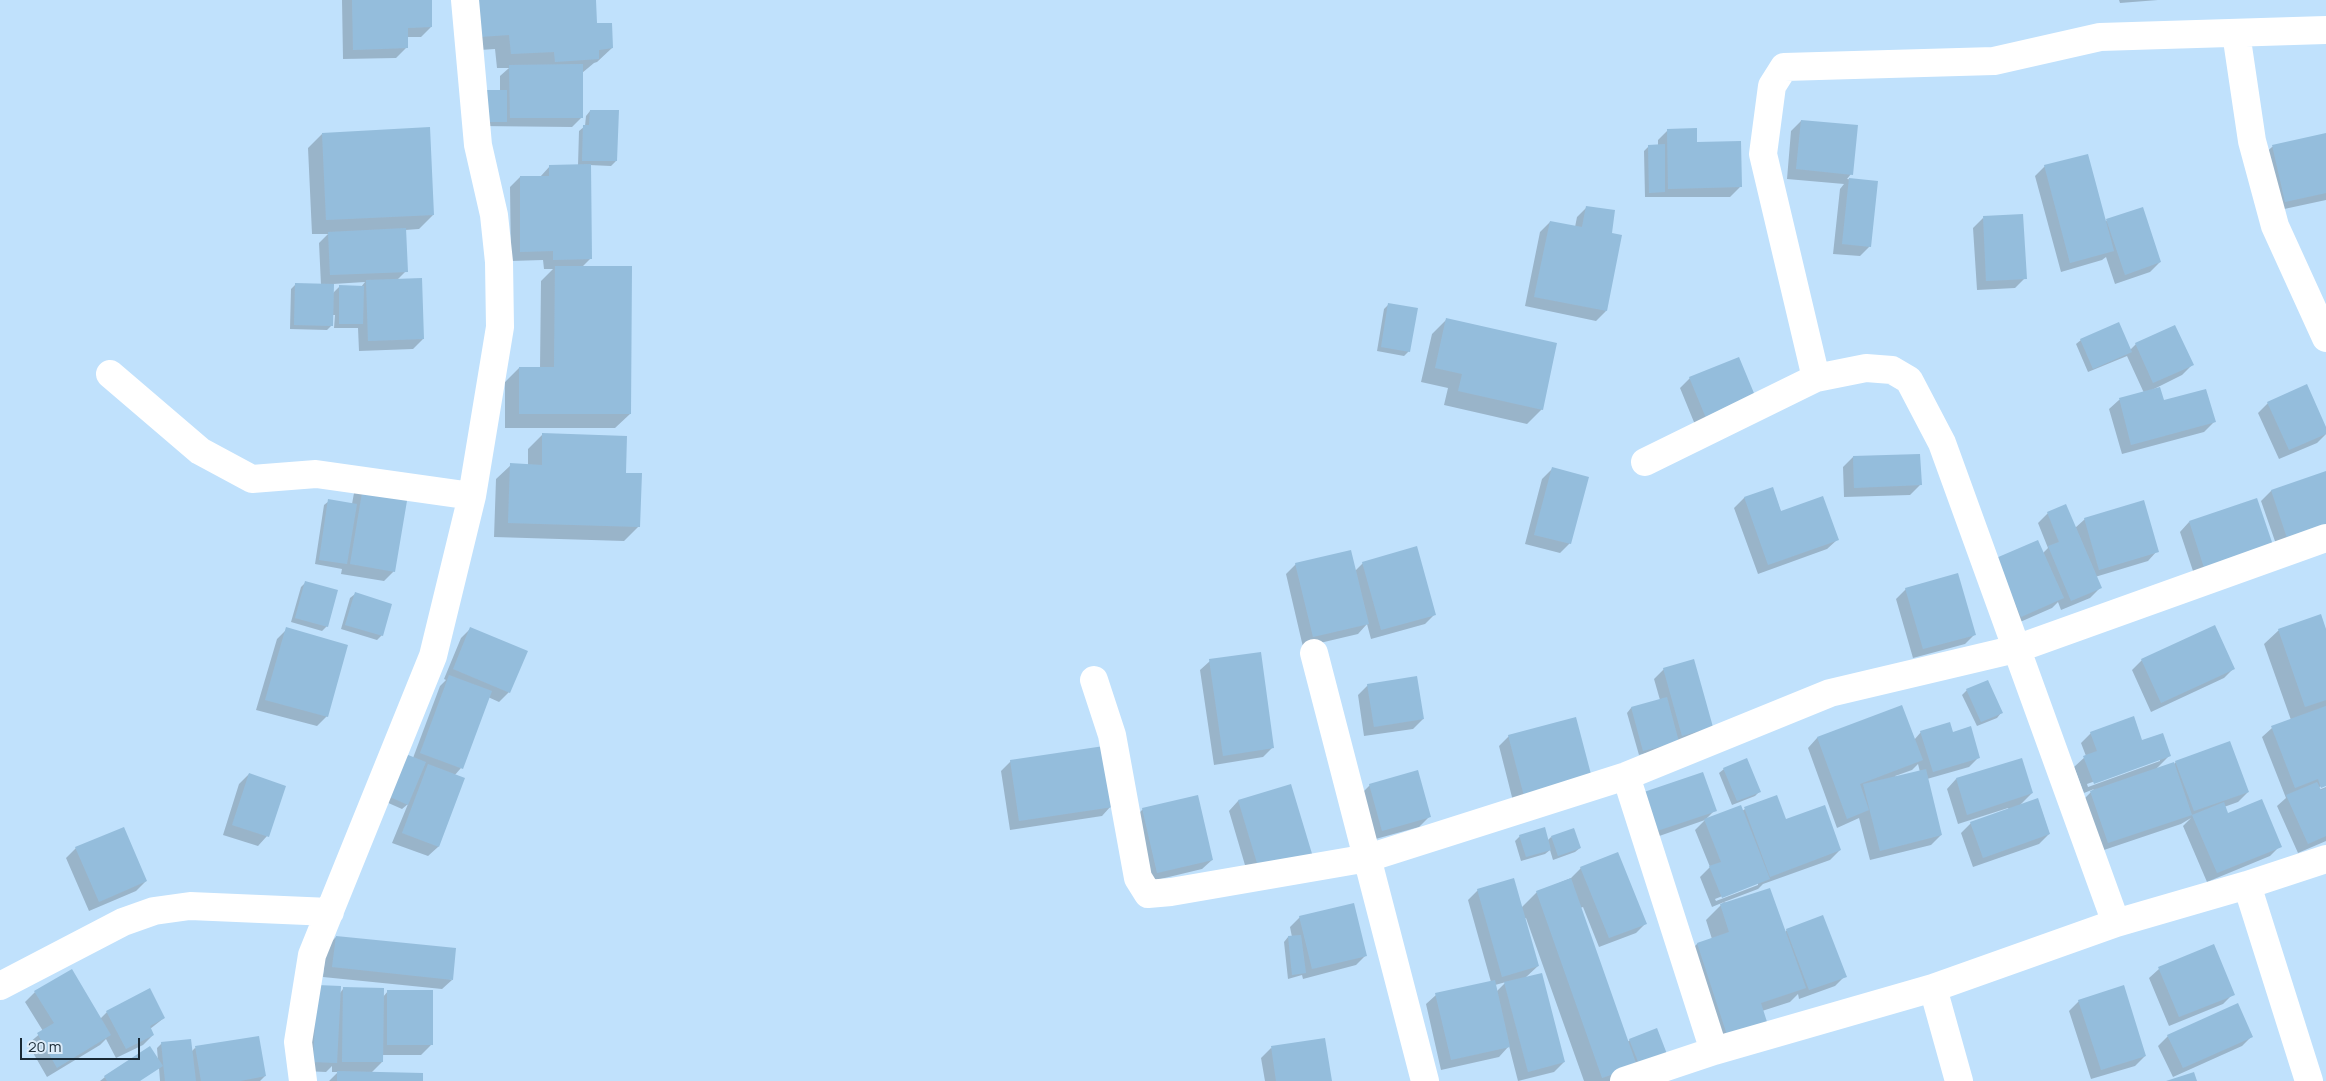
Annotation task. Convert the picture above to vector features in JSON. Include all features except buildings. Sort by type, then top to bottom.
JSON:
[{"type":"street","points":[[303,1081],[298,1042],[312,955],[433,656],[472,496],[500,327],[494,215],[478,145],[465,0]]},
{"type":"street","points":[[1816,378],[1763,154],[1772,86],[1784,67],[1994,61],[2100,37],[2326,30]]},
{"type":"street","points":[[2236,32],[2252,141],[2275,226],[2326,338]]},
{"type":"street","points":[[1645,462],[1816,378],[1866,368],[1892,370],[1909,380],[1942,443],[2116,923]]},
{"type":"street","points":[[110,374],[200,451],[252,479],[316,474],[472,496]]},
{"type":"street","points":[[1094,680],[1112,735],[1138,878],[1148,894],[1171,892],[1368,858],[1626,776],[1830,693],[2016,649],[2326,538]]},
{"type":"street","points":[[1314,653],[1425,1081]]},
{"type":"street","points":[[1626,776],[1714,1051]]},
{"type":"street","points":[[1624,1081],[1714,1051],[1933,988],[2116,923],[2247,885],[2326,859]]},
{"type":"street","points":[[2247,885],[2309,1081]]},
{"type":"street","points":[[0,986],[123,922],[154,911],[190,906],[330,912]]},
{"type":"street","points":[[1933,988],[1959,1081]]}]
